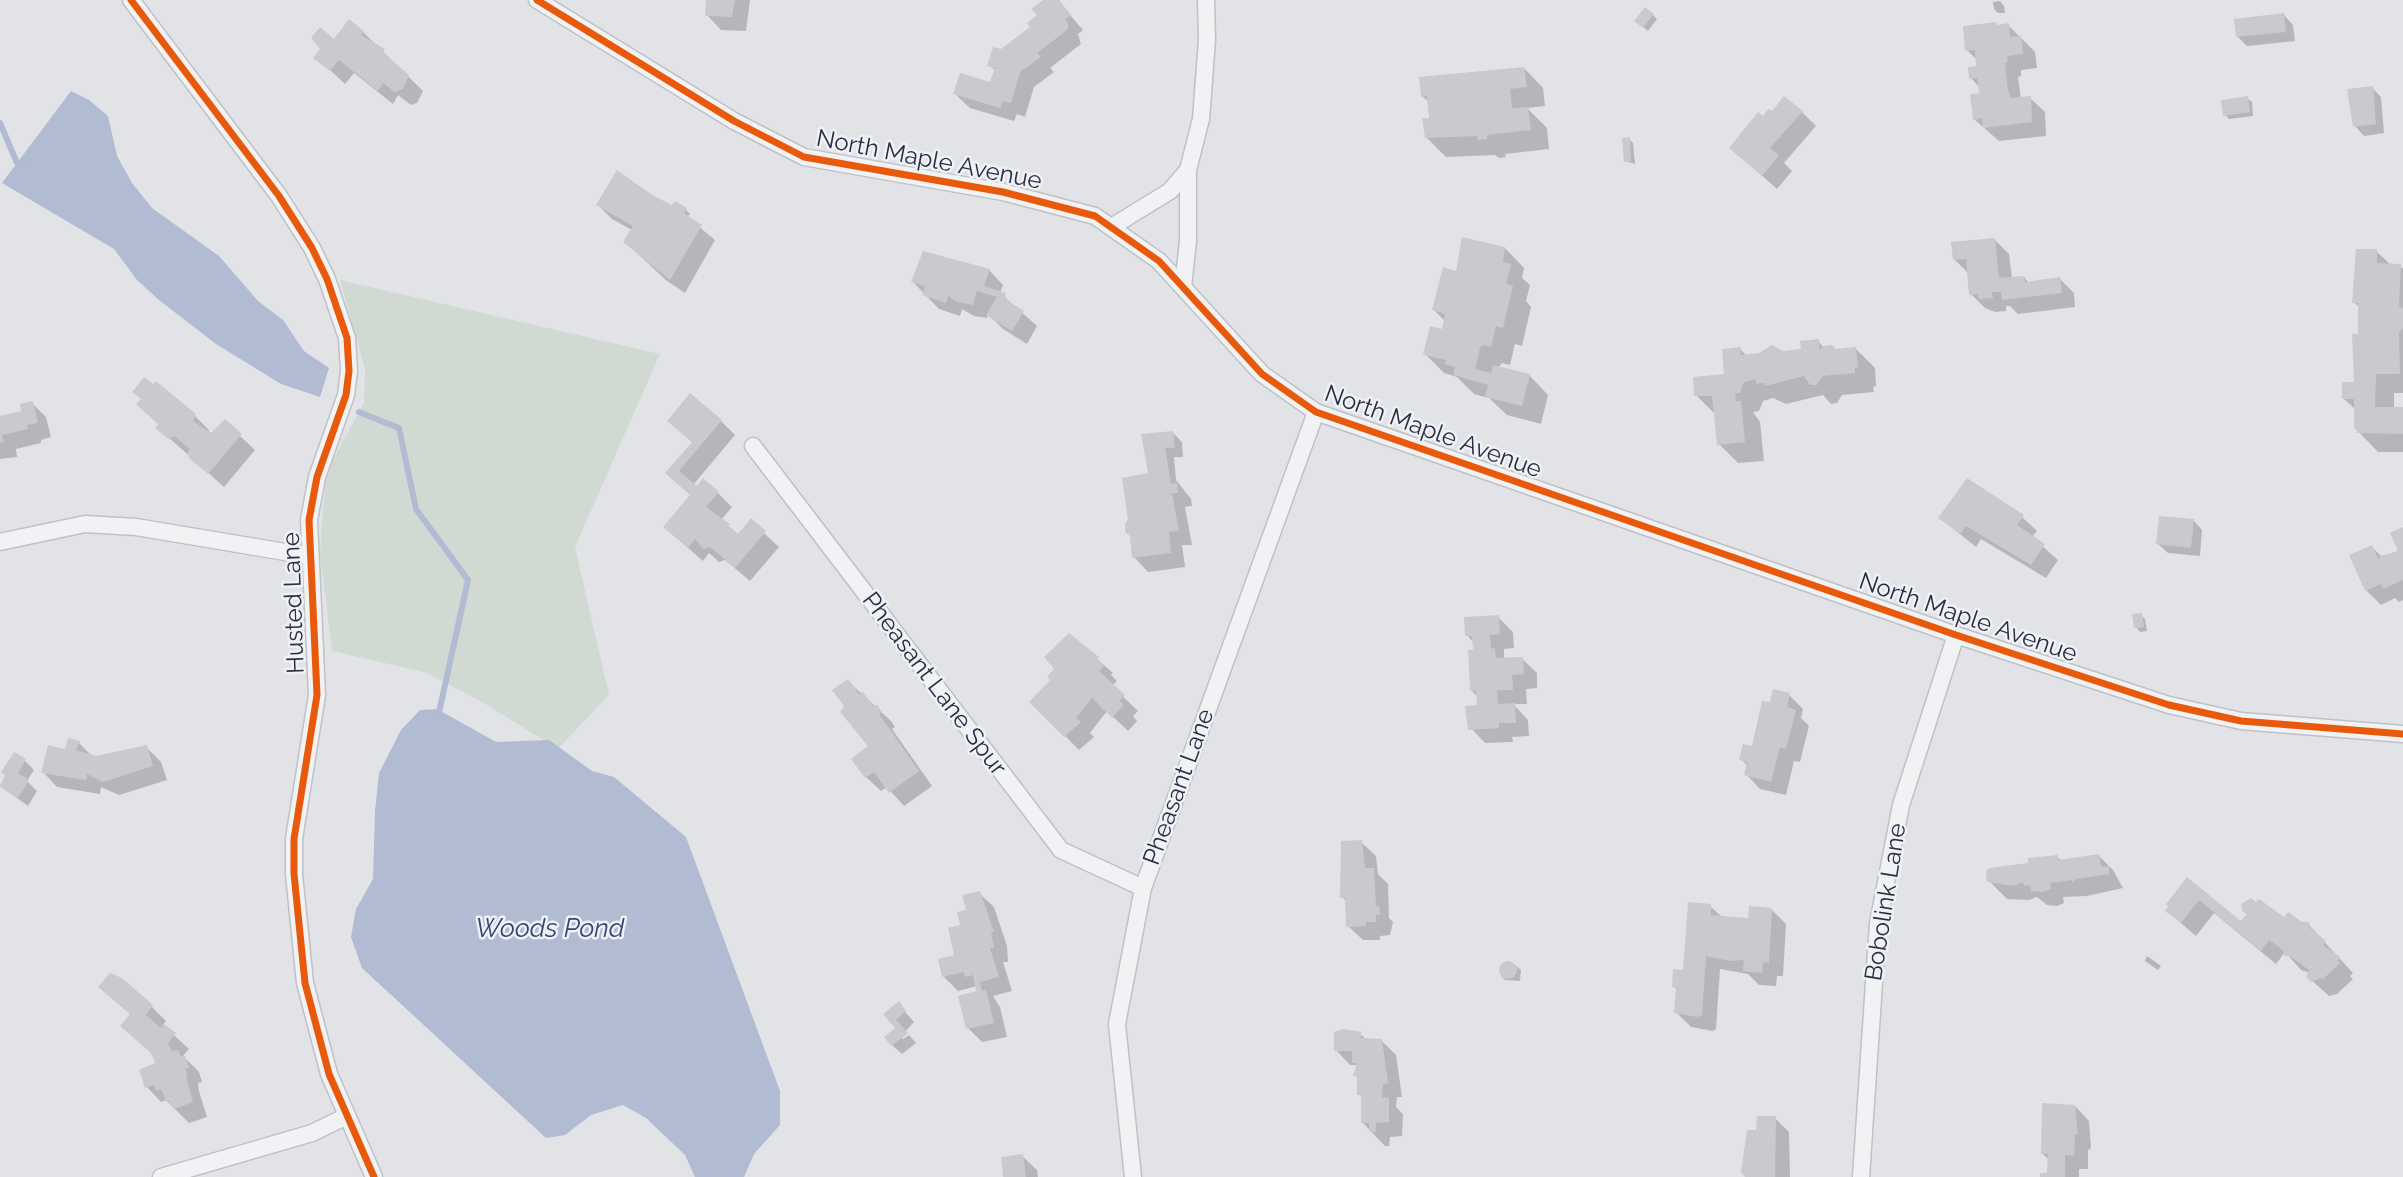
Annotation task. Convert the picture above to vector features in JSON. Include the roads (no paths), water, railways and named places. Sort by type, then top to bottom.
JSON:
[{"type":"street","name":"Husted Lane","points":[[131,0],[279,196],[312,248],[327,279],[347,338],[346,395],[317,477],[309,520],[317,695],[294,839],[294,874],[305,983],[329,1074],[345,1117],[373,1177]]},
{"type":"street","name":"North Maple Avenue","points":[[537,0],[770,142],[804,157],[1003,192],[1096,216],[1158,261],[1262,374],[1316,412],[1956,635],[2209,716],[2403,734]]},
{"type":"street","points":[[1183,287],[1188,241],[1188,170],[1201,119],[1207,40],[1206,0]]},
{"type":"street","points":[[1113,226],[1170,191],[1188,170]]},
{"type":"street","name":"Pheasant Lane","points":[[1133,1177],[1117,1024],[1143,888],[1316,412]]},
{"type":"street","name":"Pheasant Lane Spur","points":[[752,446],[1061,850],[1143,888]]},
{"type":"street","points":[[0,542],[35,533],[97,525],[210,537],[309,556]]},
{"type":"street","name":"Bobolink Lane","points":[[1861,1177],[1878,923],[1901,805],[1956,635]]},
{"type":"street","points":[[161,1177],[312,1133],[345,1117]]},
{"type":"water","points":[[71,91],[89,100],[108,116],[117,156],[132,183],[152,208],[219,256],[258,301],[283,320],[304,351],[329,368],[320,397],[281,384],[216,344],[137,280],[114,249],[2,183]]},
{"type":"water","name":"Woods Pond","points":[[437,709],[496,742],[549,740],[592,771],[614,777],[686,837],[780,1091],[780,1125],[754,1154],[744,1177],[695,1177],[685,1155],[646,1118],[623,1105],[591,1115],[565,1135],[546,1138],[362,968],[351,937],[356,909],[373,879],[379,773],[401,730],[420,710]]},
{"type":"waterway","points":[[0,123],[17,163],[24,164]]},
{"type":"waterway","points":[[359,412],[399,428],[416,509],[468,580],[438,717]]}]
